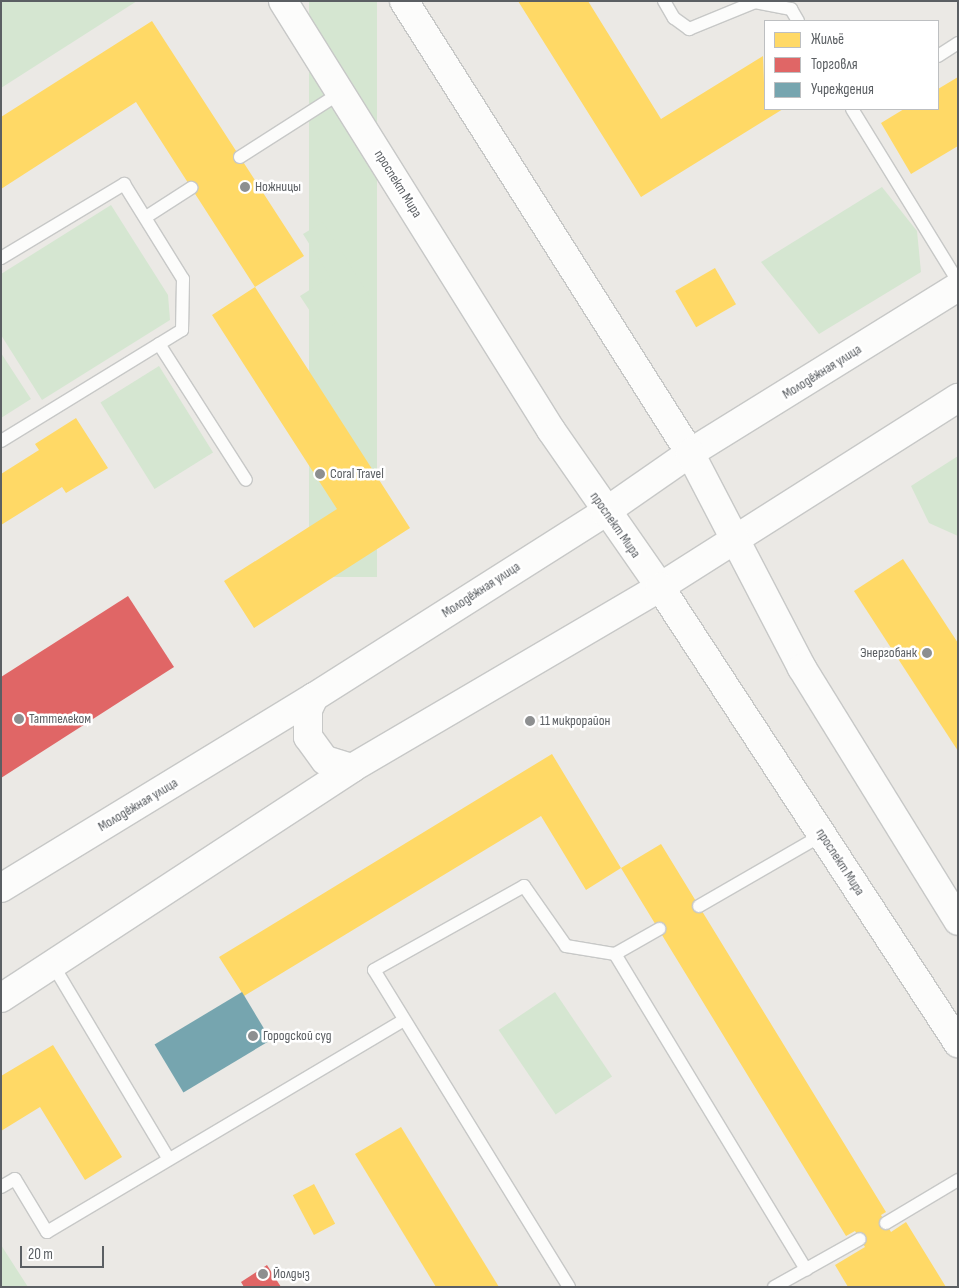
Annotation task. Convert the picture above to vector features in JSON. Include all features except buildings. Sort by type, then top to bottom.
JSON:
[{"type":"street","name":"проспект Мира","points":[[283,1],[605,512],[660,587],[822,834],[955,1029]]},
{"type":"street","points":[[404,1],[690,453],[736,537],[802,668],[958,921]]},
{"type":"street","name":"Молодёжная улица","points":[[1,888],[314,697],[605,512],[690,453],[954,289]]},
{"type":"street","points":[[1,998],[352,768],[660,587],[736,537],[958,398]]},
{"type":"street","points":[[314,697],[306,723],[315,750],[325,760],[352,768]]},
{"type":"lane","points":[[664,1],[674,18],[689,29],[755,2],[790,9],[797,20]]},
{"type":"lane","points":[[939,55],[958,43]]},
{"type":"lane","points":[[240,157],[340,93]]},
{"type":"lane","points":[[854,110],[954,289]]},
{"type":"lane","points":[[1,258],[124,184],[184,279],[182,330],[1,441]]},
{"type":"lane","points":[[146,217],[191,188]]},
{"type":"lane","points":[[159,344],[246,480]]},
{"type":"lane","points":[[699,906],[822,834]]},
{"type":"lane","points":[[568,1287],[403,1022],[374,970],[524,886],[566,946],[615,954],[659,929]]},
{"type":"lane","points":[[615,954],[806,1270]]},
{"type":"lane","points":[[53,965],[168,1158]]},
{"type":"lane","points":[[1,1187],[15,1179],[47,1232],[168,1158],[403,1022]]},
{"type":"lane","points":[[886,1223],[958,1180]]},
{"type":"lane","points":[[774,1287],[860,1239]]},
{"type":"green space","points":[[1,1],[137,1],[1,88]]},
{"type":"green space","points":[[309,1],[377,1],[377,577],[309,577]]},
{"type":"green space","points":[[882,187],[917,231],[921,272],[819,334],[761,262]]},
{"type":"green space","points":[[111,205],[168,295],[170,320],[42,400],[1,335],[1,274]]},
{"type":"green space","points":[[323,222],[372,300],[323,331],[300,296],[330,277],[303,234]]},
{"type":"green space","points":[[1,353],[31,399],[1,418]]},
{"type":"green space","points":[[159,366],[213,453],[155,489],[100,403]]},
{"type":"green space","points":[[958,456],[958,536],[929,523],[911,486]]},
{"type":"green space","points":[[555,992],[612,1077],[556,1115],[499,1030]]},
{"type":"green space","points":[[1,1245],[28,1287],[1,1287]]},
{"type":"place","name":"Ножницы","points":[[245,187]]},
{"type":"place","name":"Coral Travel","points":[[320,474]]},
{"type":"place","name":"Энергобанк","points":[[927,653]]},
{"type":"place","name":"Таттелеком","points":[[19,719]]},
{"type":"place","name":"11 микрорайон","points":[[530,721]]},
{"type":"place","name":"Городской суд","points":[[253,1036]]},
{"type":"place","name":"Йолдыз","points":[[263,1274]]}]
